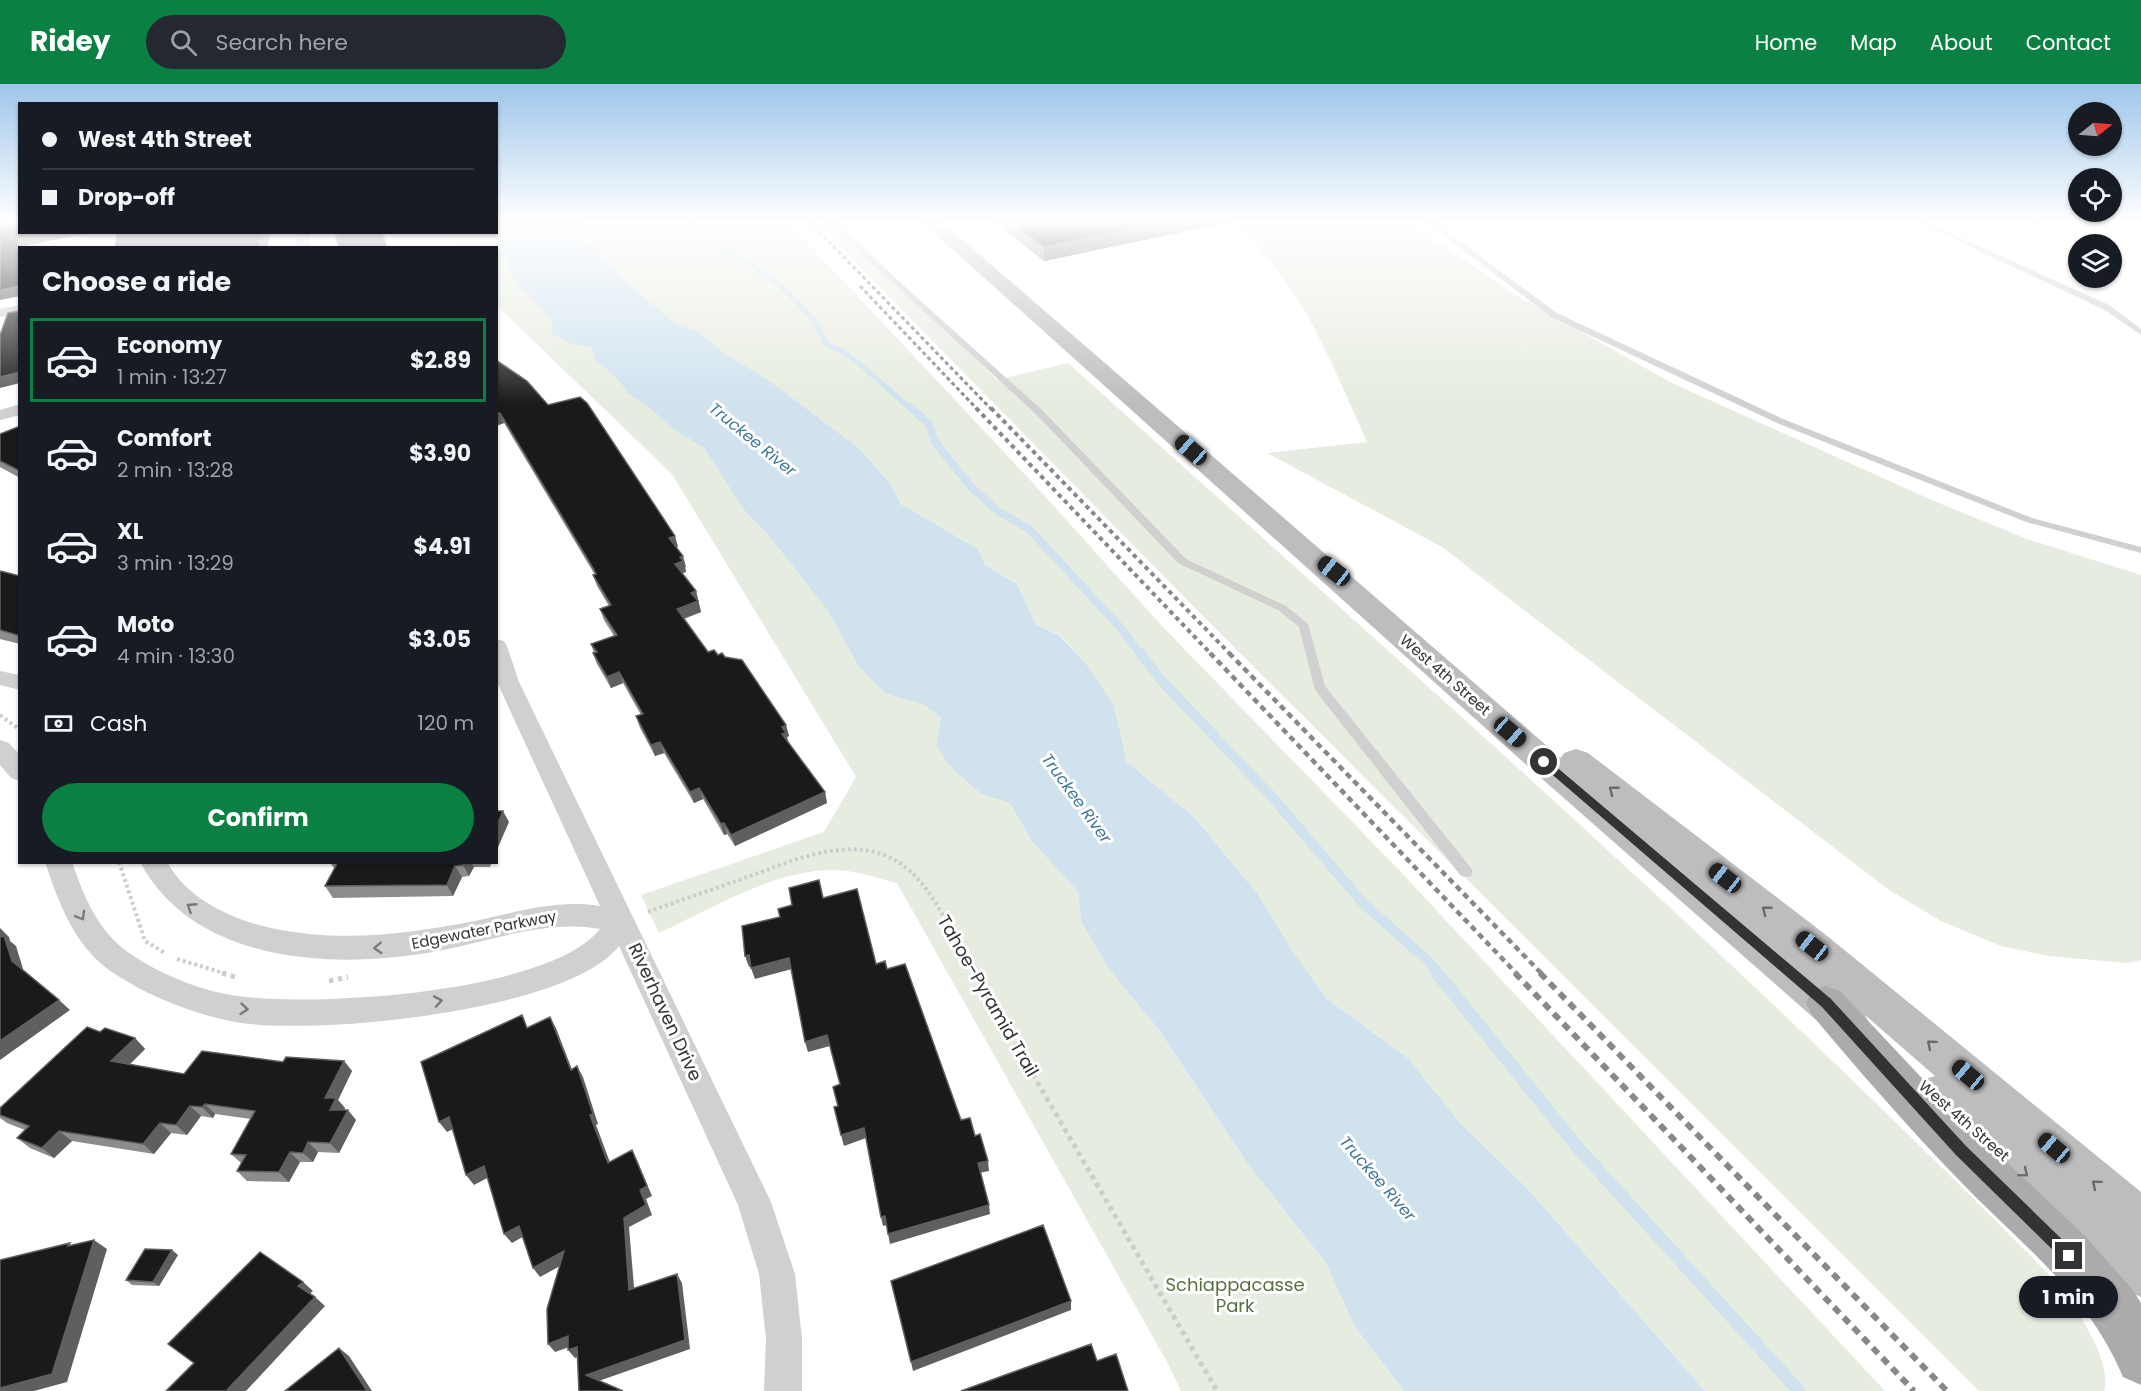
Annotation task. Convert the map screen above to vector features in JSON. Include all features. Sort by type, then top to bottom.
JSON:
[{"type":"main road","name":"West 4th Street","points":[[1000,282],[1544,762],[2141,1273]]},
{"type":"main road","name":"West 4th Street","points":[[1298,543],[1812,946],[2141,1221]]},
{"type":"main road","points":[[1826,1003],[1905,1092],[1975,1165],[2069,1256],[2113,1304],[2137,1344],[2141,1359]]},
{"type":"street","points":[[0,313],[18,309]]},
{"type":"street","points":[[0,415],[18,410]]},
{"type":"street","name":"Riverhaven Drive","points":[[498,652],[508,682],[754,1202],[777,1274],[784,1339],[783,1391]]},
{"type":"street","points":[[0,678],[18,682]]},
{"type":"street","points":[[0,750],[18,770]]},
{"type":"street","points":[[59,864],[71,899],[91,933],[118,960],[172,990],[237,1009],[322,1014],[399,1007],[483,993],[557,972],[602,945],[621,921]]},
{"type":"street","name":"Edgewater Parkway","points":[[154,864],[158,873],[185,904],[222,925],[276,943],[321,948],[376,948],[442,940],[557,914],[580,914],[621,921]]},
{"type":"lane","points":[[895,282],[1039,412],[1182,561],[1282,608],[1304,626],[1319,687],[1466,872]]},
{"type":"lane","points":[[1510,282],[1554,315],[1780,421],[2029,520],[2141,550]]},
{"type":"lane","points":[[2050,282],[2106,308],[2141,333]]},
{"type":"path","points":[[0,715],[18,728]]},
{"type":"path","name":"Tahoe-Pyramid Trail","points":[[621,921],[809,855],[835,849],[860,847],[888,854],[910,868],[923,885],[1217,1391]]},
{"type":"green space","name":"Schiappacasse Park","points":[[498,282],[515,282],[552,319],[569,343],[592,348],[595,361],[614,375],[629,394],[650,408],[670,427],[704,448],[744,510],[769,536],[828,611],[859,667],[886,694],[923,704],[941,718],[936,745],[949,764],[981,794],[1010,803],[1031,840],[1078,892],[1081,921],[1108,968],[1159,1030],[1248,1164],[1326,1263],[1355,1327],[1404,1391],[1181,1391],[1167,1362],[897,883],[847,871],[823,870],[799,874],[726,900],[659,933],[641,895],[824,832],[856,777],[672,474],[498,307]]},
{"type":"green space","points":[[627,282],[844,282],[1033,483],[1162,626],[1399,870],[1885,1391],[1705,1391],[1526,1187],[1460,1123],[1408,1058],[1327,999],[1293,952],[1257,893],[1194,817],[1127,762],[1112,704],[1087,665],[1060,635],[1036,625],[1017,584],[985,565],[978,549],[901,504],[892,486],[860,449],[770,381],[724,353],[697,331],[675,323]]},
{"type":"green space","points":[[875,282],[900,282],[997,380],[1068,363],[1445,702],[1818,1047],[2058,1284],[2083,1321],[2098,1351],[2103,1365],[2104,1391],[1979,1391],[1191,604]]},
{"type":"green space","points":[[1286,282],[1496,282],[1672,383],[1934,501],[2027,539],[2141,575],[2141,960],[2126,963],[2049,956],[2001,946],[1941,921],[1889,890],[1442,547],[1267,453],[1367,442],[1326,352]]},
{"type":"water","name":"Truckee River","points":[[515,282],[627,282],[675,323],[697,331],[724,353],[770,381],[860,449],[892,486],[901,504],[978,549],[985,565],[1017,584],[1036,625],[1059,635],[1087,665],[1113,704],[1127,762],[1194,817],[1257,893],[1293,952],[1327,999],[1408,1058],[1460,1123],[1526,1187],[1705,1391],[1404,1391],[1355,1327],[1326,1263],[1248,1164],[1159,1030],[1108,968],[1081,921],[1078,892],[1031,840],[1010,803],[981,794],[949,765],[936,745],[941,718],[923,704],[886,694],[859,667],[828,611],[769,536],[744,510],[704,448],[670,427],[650,408],[629,394],[614,375],[595,361],[592,348],[569,343],[551,333],[552,319]]},
{"type":"building","points":[[0,282],[18,282],[18,286],[0,290]]},
{"type":"building","points":[[18,311],[18,372],[0,377],[0,335],[8,313]]},
{"type":"building","points":[[498,361],[527,381],[548,405],[580,397],[587,403],[675,536],[669,538],[683,556],[680,557],[683,561],[675,564],[696,591],[691,593],[698,601],[677,609],[708,652],[714,650],[718,655],[722,653],[725,657],[742,660],[786,725],[782,727],[786,733],[782,734],[825,792],[731,835],[724,823],[721,824],[699,788],[690,792],[660,742],[651,745],[636,716],[643,714],[619,672],[607,677],[593,653],[597,652],[591,644],[617,635],[600,609],[611,605],[593,575],[596,574],[593,568],[500,413],[498,414]]},
{"type":"building","points":[[18,427],[18,470],[0,461],[0,434]]},
{"type":"building","points":[[0,571],[18,576],[18,635],[0,630]]},
{"type":"building","points":[[498,811],[503,811],[498,822]]},
{"type":"building","points":[[337,864],[464,864],[455,866],[447,885],[325,886]]},
{"type":"building","points":[[819,880],[823,898],[857,889],[876,964],[885,961],[887,969],[905,964],[961,1120],[970,1118],[975,1136],[980,1134],[988,1161],[978,1163],[989,1205],[888,1234],[885,1216],[881,1217],[864,1128],[841,1135],[834,1107],[838,1106],[833,1087],[840,1084],[827,1035],[805,1042],[789,958],[751,968],[749,955],[745,956],[742,926],[780,917],[778,909],[792,905],[789,888]]},
{"type":"building","points":[[0,934],[1,937],[4,936],[12,961],[59,1000],[0,1041]]},
{"type":"building","points":[[522,1015],[527,1028],[550,1017],[571,1070],[577,1066],[593,1114],[590,1115],[608,1163],[632,1150],[647,1186],[640,1190],[646,1205],[624,1218],[629,1290],[677,1274],[685,1340],[586,1375],[623,1391],[579,1391],[577,1347],[568,1350],[568,1336],[548,1344],[547,1309],[564,1251],[533,1268],[519,1226],[504,1234],[484,1166],[466,1175],[449,1117],[439,1122],[421,1062]]},
{"type":"building","points":[[87,1027],[100,1032],[105,1028],[135,1038],[111,1061],[184,1074],[202,1051],[283,1062],[286,1057],[344,1061],[325,1098],[336,1098],[330,1110],[348,1110],[330,1143],[308,1142],[303,1153],[290,1152],[279,1172],[237,1171],[246,1155],[231,1154],[255,1111],[205,1104],[202,1107],[190,1106],[176,1125],[160,1123],[143,1144],[59,1131],[42,1148],[17,1138],[29,1126],[0,1115],[0,1108]]},
{"type":"building","points":[[1043,1225],[1071,1301],[911,1362],[891,1281]]},
{"type":"building","points":[[94,1240],[52,1374],[0,1388],[0,1260],[70,1243],[68,1246]]},
{"type":"building","points":[[145,1249],[172,1250],[153,1282],[126,1280]]},
{"type":"building","points":[[260,1252],[303,1282],[298,1286],[315,1297],[226,1391],[166,1391],[194,1363],[168,1344]]},
{"type":"building","points":[[1091,1344],[1097,1361],[1116,1354],[1128,1391],[961,1391]]},
{"type":"building","points":[[339,1348],[367,1391],[285,1391]]},
{"type":"waterway","points":[[775,282],[813,319],[827,345],[842,351],[862,366],[912,410]]},
{"type":"waterway","points":[[911,408],[929,424],[935,442],[971,487],[999,512],[1029,529],[1118,625],[1141,655]]},
{"type":"waterway","points":[[1140,653],[1161,680],[1273,798],[1363,903],[1427,960],[1439,974]]},
{"type":"waterway","points":[[1437,973],[1579,1149],[1799,1391]]},
{"type":"railway","points":[[868,282],[992,410]]},
{"type":"railway","points":[[860,286],[978,410]]},
{"type":"railway","points":[[976,408],[1212,655]]},
{"type":"railway","points":[[991,408],[1231,655]]},
{"type":"railway","points":[[1210,653],[1517,974]]},
{"type":"railway","points":[[1229,653],[1542,974]]},
{"type":"railway","points":[[1515,973],[1914,1391]]},
{"type":"railway","points":[[1540,973],[1947,1391]]},
{"type":"route","points":[[1544,762],[1826,1003],[1961,1151],[2069,1256]]}]
